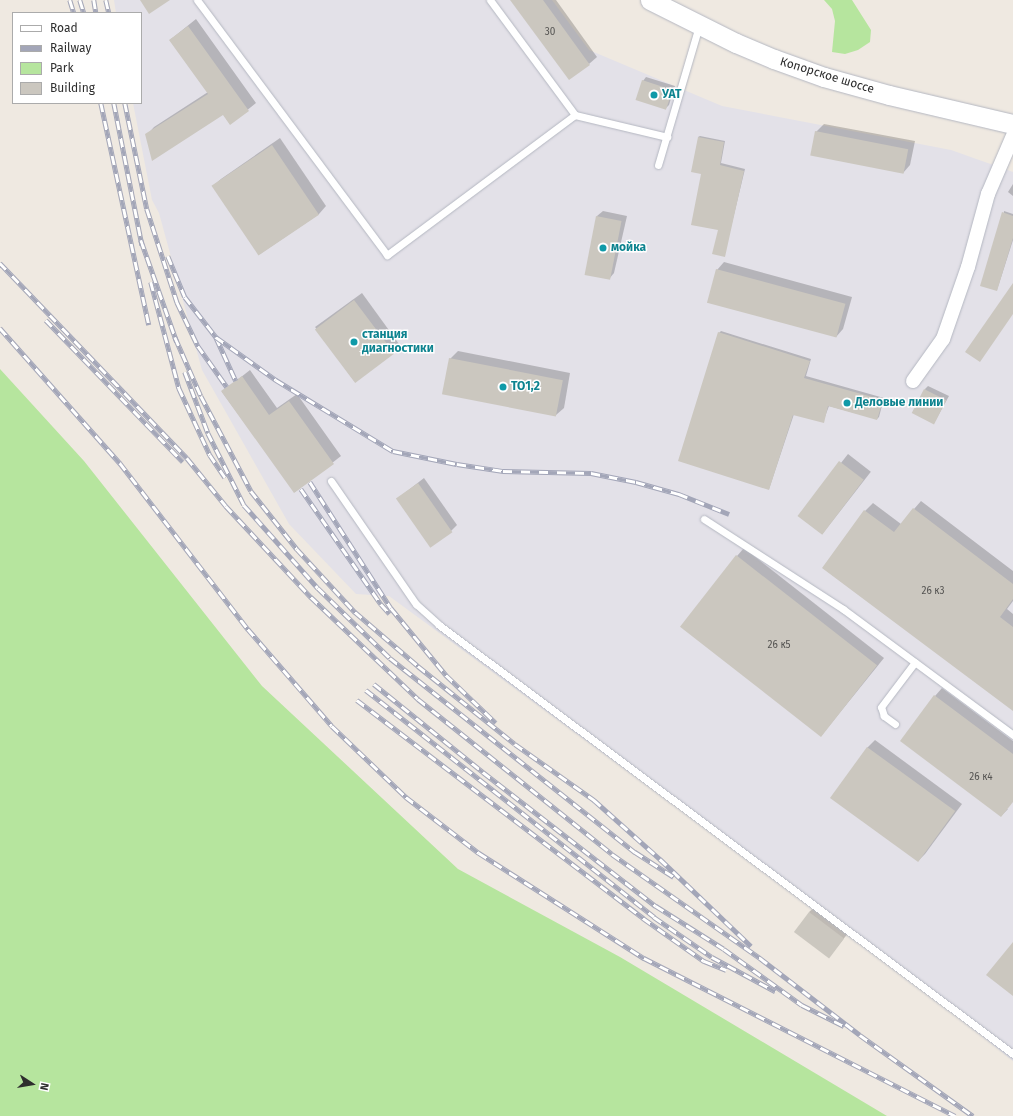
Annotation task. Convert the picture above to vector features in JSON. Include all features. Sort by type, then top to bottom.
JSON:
[{"type":"main road","name":"Копорское шоссе","points":[[650,0],[700,26],[774,59],[824,76],[889,95],[1013,124]]},
{"type":"street","points":[[913,381],[943,339],[968,267],[988,194],[1013,136]]},
{"type":"lane","points":[[197,0],[387,255],[575,115]]},
{"type":"lane","points":[[490,0],[575,115],[667,137]]},
{"type":"lane","points":[[658,165],[700,26]]},
{"type":"lane","points":[[331,481],[416,604],[439,625],[1013,1054]]},
{"type":"lane","points":[[704,519],[843,609],[1013,735]]},
{"type":"lane","points":[[895,724],[884,716],[881,707],[915,662]]},
{"type":"shaded area","points":[[114,0],[552,0],[589,50],[722,106],[951,150],[1013,172],[1013,1061],[914,981],[389,596],[356,594],[289,524],[202,370],[159,213],[152,200],[133,104],[142,104],[142,12],[116,12]]},
{"type":"green space","points":[[824,0],[852,0],[871,30],[870,42],[858,50],[845,54],[832,52],[835,21],[832,9]]},
{"type":"green space","points":[[0,369],[84,461],[262,686],[458,869],[620,957],[887,1116],[0,1116]]},
{"type":"building","points":[[140,0],[170,0],[149,14]]},
{"type":"building","points":[[510,0],[543,0],[590,65],[569,80]]},
{"type":"building","points":[[188,26],[249,111],[230,125],[223,115],[152,161],[145,134],[208,94],[169,40]]},
{"type":"building","name":"УАТ","points":[[642,80],[672,90],[666,110],[636,100]]},
{"type":"building","points":[[815,131],[908,149],[903,174],[810,156]]},
{"type":"building","points":[[698,137],[724,142],[720,165],[744,171],[725,257],[712,254],[718,230],[691,225],[701,174],[691,172]]},
{"type":"building","points":[[272,145],[319,215],[258,255],[211,186]]},
{"type":"building","points":[[1002,212],[1013,216],[1013,238],[997,291],[980,286]]},
{"type":"building","name":"мойка","points":[[596,216],[622,221],[610,280],[585,275]]},
{"type":"building","points":[[716,269],[845,304],[836,337],[707,303]]},
{"type":"building","points":[[1013,283],[1013,314],[980,362],[965,352]]},
{"type":"building","name":"станция диагностики","points":[[354,300],[394,354],[355,383],[315,329]]},
{"type":"building","points":[[718,332],[810,361],[804,378],[883,400],[877,420],[828,406],[824,423],[793,415],[769,490],[678,461]]},
{"type":"building","name":"ТО1,2","points":[[449,358],[563,380],[556,416],[442,394]]},
{"type":"building","points":[[242,376],[269,415],[289,401],[334,464],[294,493],[221,391]]},
{"type":"building","points":[[924,389],[946,400],[934,424],[912,413]]},
{"type":"building","points":[[839,461],[864,480],[822,535],[797,516]]},
{"type":"building","points":[[418,483],[452,532],[430,548],[396,498]]},
{"type":"building","points":[[913,508],[1013,584],[1013,599],[1000,617],[1013,627],[1013,711],[822,568],[864,510],[894,532]]},
{"type":"building","points":[[736,555],[877,665],[821,737],[680,627]]},
{"type":"building","points":[[934,695],[1013,754],[1013,802],[1001,817],[900,741]]},
{"type":"building","points":[[867,747],[955,811],[918,862],[830,798]]},
{"type":"building","points":[[809,912],[844,938],[829,958],[794,932]]},
{"type":"building","points":[[1013,942],[1013,996],[986,975]]},
{"type":"railway","points":[[70,0],[74,12]]},
{"type":"railway","points":[[80,0],[84,12]]},
{"type":"railway","points":[[94,0],[96,12]]},
{"type":"railway","points":[[106,0],[109,12]]},
{"type":"railway","points":[[101,104],[149,325]]},
{"type":"railway","points":[[114,104],[142,245]]},
{"type":"railway","points":[[125,104],[147,209],[177,302],[198,346],[227,387]]},
{"type":"railway","points":[[141,240],[177,342]]},
{"type":"railway","points":[[168,256],[185,297],[216,337],[236,381]]},
{"type":"railway","points":[[0,263],[187,458],[226,506],[311,597],[418,699],[612,854],[760,958],[860,1035],[973,1116]]},
{"type":"railway","points":[[151,282],[179,388],[210,455],[225,477]]},
{"type":"railway","points":[[46,320],[183,462]]},
{"type":"railway","points":[[0,328],[120,463],[248,629],[332,726],[406,797],[479,853],[644,958],[955,1116]]},
{"type":"railway","points":[[175,337],[201,396],[251,491],[297,549],[355,612],[418,666],[515,744],[594,800],[660,859],[751,946]]},
{"type":"railway","points":[[216,337],[276,380],[393,451],[457,464],[503,471],[591,473],[636,482],[679,494],[729,514]]},
{"type":"railway","points":[[185,372],[208,433],[244,505],[318,588],[390,658],[635,852],[674,877]]},
{"type":"railway","points":[[310,482],[391,608],[446,675],[496,723]]},
{"type":"railway","points":[[301,489],[381,604],[390,614]]},
{"type":"railway","points":[[374,684],[483,772],[656,906],[724,949],[802,1005],[844,1026]]},
{"type":"railway","points":[[366,690],[654,917],[712,957],[775,991]]},
{"type":"railway","points":[[357,700],[643,918],[704,961],[726,970]]},
{"type":"place","name":"УАТ","points":[[654,95]]},
{"type":"place","name":"мойка","points":[[603,248]]},
{"type":"place","name":"станция диагностики","points":[[354,342]]},
{"type":"place","name":"ТО1,2","points":[[503,387]]},
{"type":"place","name":"Деловые линии","points":[[847,403]]}]
